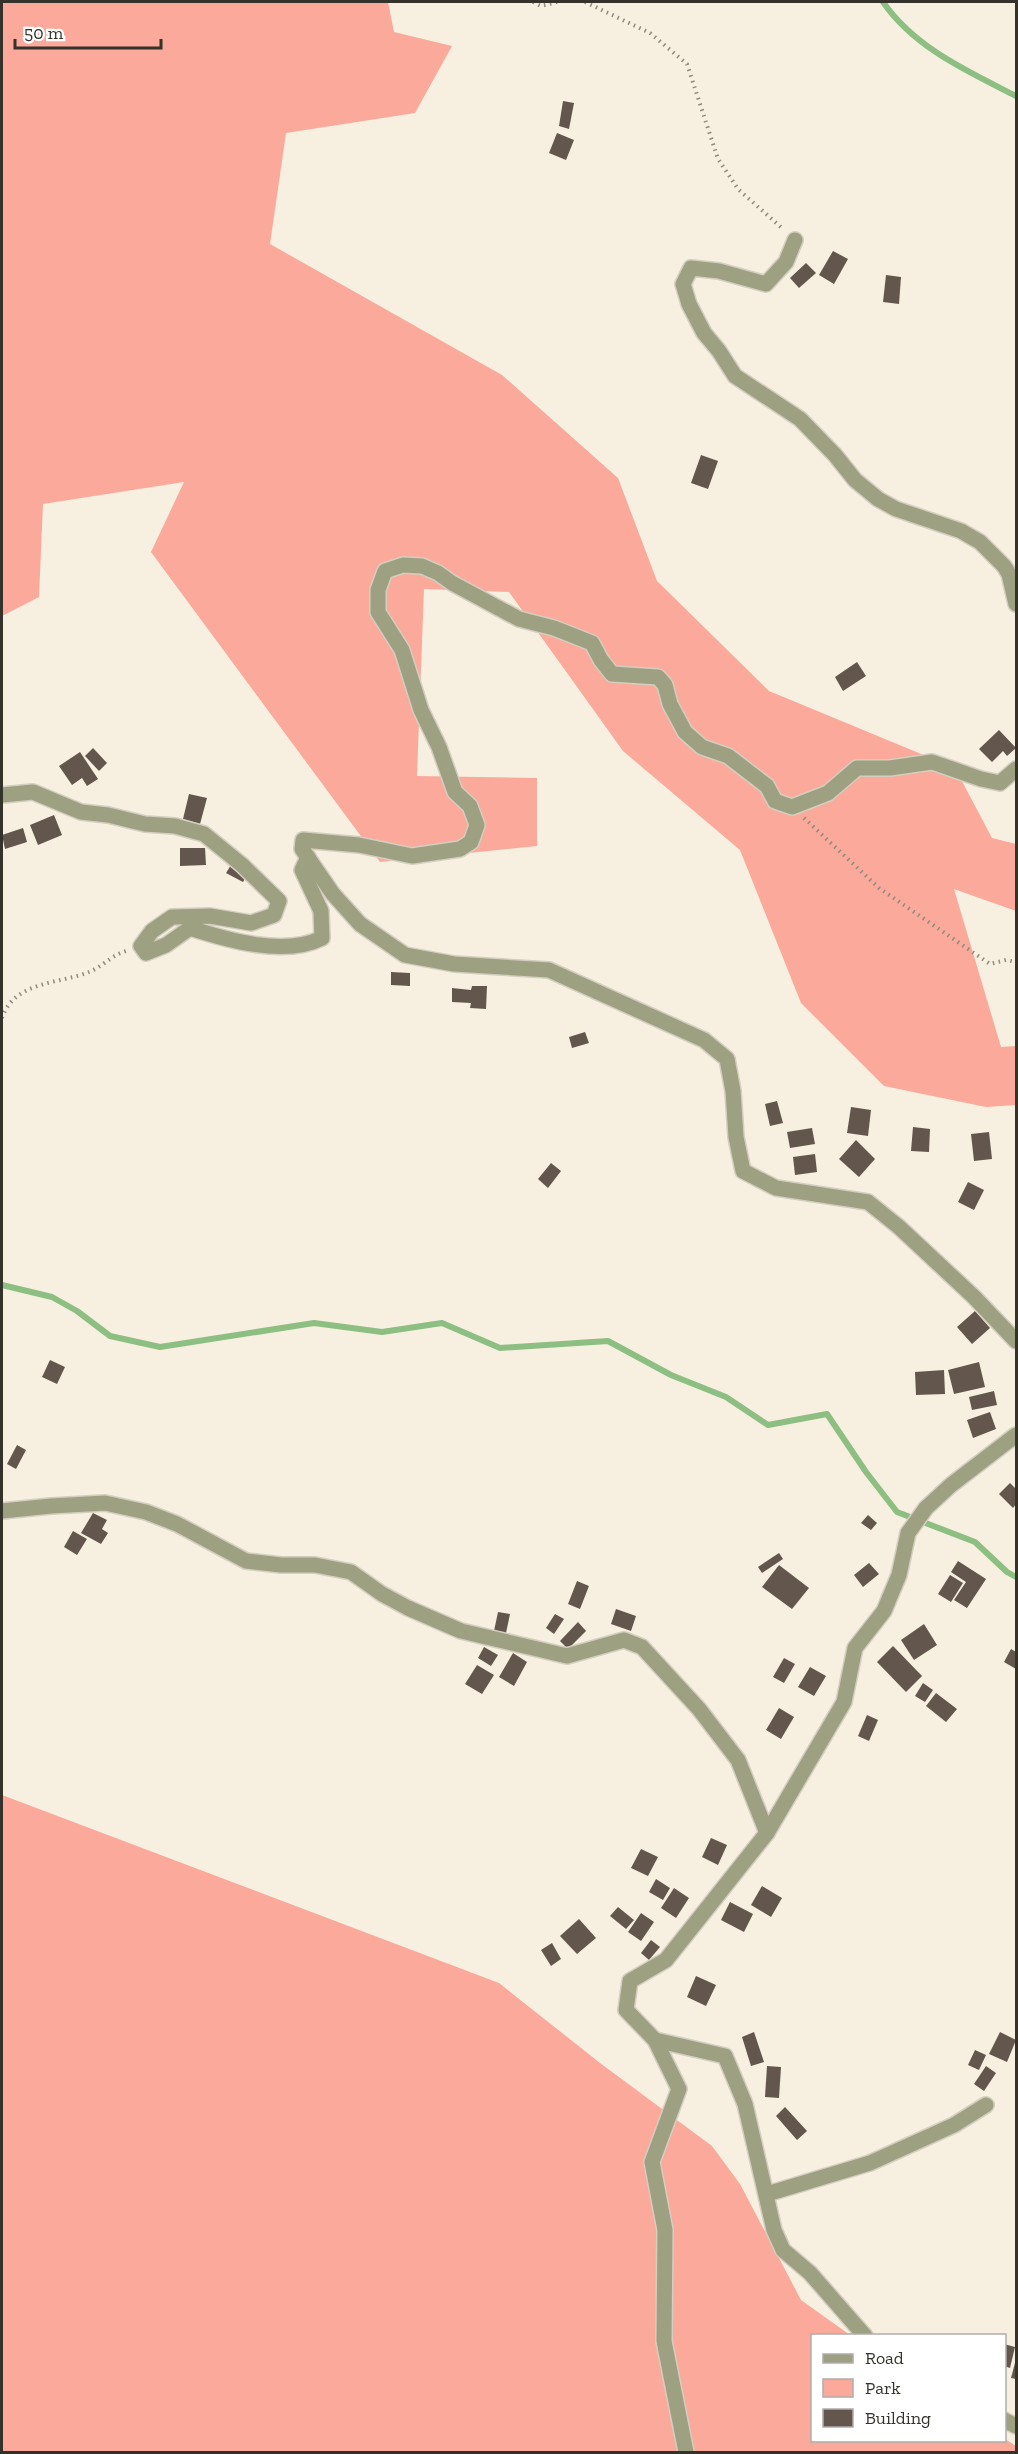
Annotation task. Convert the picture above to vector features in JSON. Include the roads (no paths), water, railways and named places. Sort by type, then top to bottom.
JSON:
[{"type":"street","points":[[795,240],[786,262],[766,284],[719,271],[692,268],[683,284],[689,304],[704,333],[735,376],[800,419],[870,493],[896,509],[972,536],[997,556],[1009,574],[1017,604]]},
{"type":"street","points":[[1017,769],[1000,783],[932,762],[890,768],[857,768],[828,793],[792,807],[775,801],[767,786],[728,756],[702,747],[685,732],[670,704],[665,685],[658,678],[612,674],[592,643],[554,627],[519,619],[422,566],[403,565],[385,571],[378,590],[378,612],[402,650],[421,710],[439,747],[455,792],[470,806],[477,825],[471,842],[460,849],[412,856],[359,845],[303,840],[302,849],[333,894],[360,924],[405,955],[454,964],[549,970],[705,1040],[727,1059],[733,1091],[736,1137],[743,1171],[776,1188],[867,1202],[957,1281],[1017,1341]]},
{"type":"street","points":[[2,795],[33,792],[81,812],[108,815],[145,824],[175,826],[204,834],[242,865],[279,902],[274,915],[251,923],[210,916],[172,917],[152,931],[141,946],[146,953],[166,945],[190,928],[255,945],[289,946],[312,943],[322,938],[321,911],[302,870],[308,857]]},
{"type":"street","points":[[686,2452],[664,2341],[664,2230],[652,2162],[679,2089],[655,2040],[627,2010],[630,1981],[666,1960],[767,1833],[844,1702],[855,1648],[885,1611],[899,1575],[908,1533],[926,1508],[951,1485],[1017,1435]]},
{"type":"street","points":[[2,1511],[105,1503],[146,1512],[177,1524],[246,1561],[315,1565],[351,1572],[382,1594],[408,1608],[461,1631],[567,1656],[624,1640],[642,1647],[699,1709],[738,1760],[767,1833]]},
{"type":"street","points":[[655,2040],[725,2056],[745,2104],[774,2230],[783,2250],[810,2273],[863,2334]]},
{"type":"street","points":[[767,2194],[870,2163],[954,2125],[986,2105]]},
{"type":"waterway","points":[[883,2],[910,33],[926,45],[943,57],[1016,96]]},
{"type":"waterway","points":[[2,1285],[52,1297],[77,1311],[110,1336],[160,1347],[314,1323],[382,1332],[442,1323],[500,1348],[608,1341],[671,1375],[726,1397],[768,1425],[827,1414],[866,1472],[897,1512],[975,1542],[1007,1572],[1016,1577]]}]
